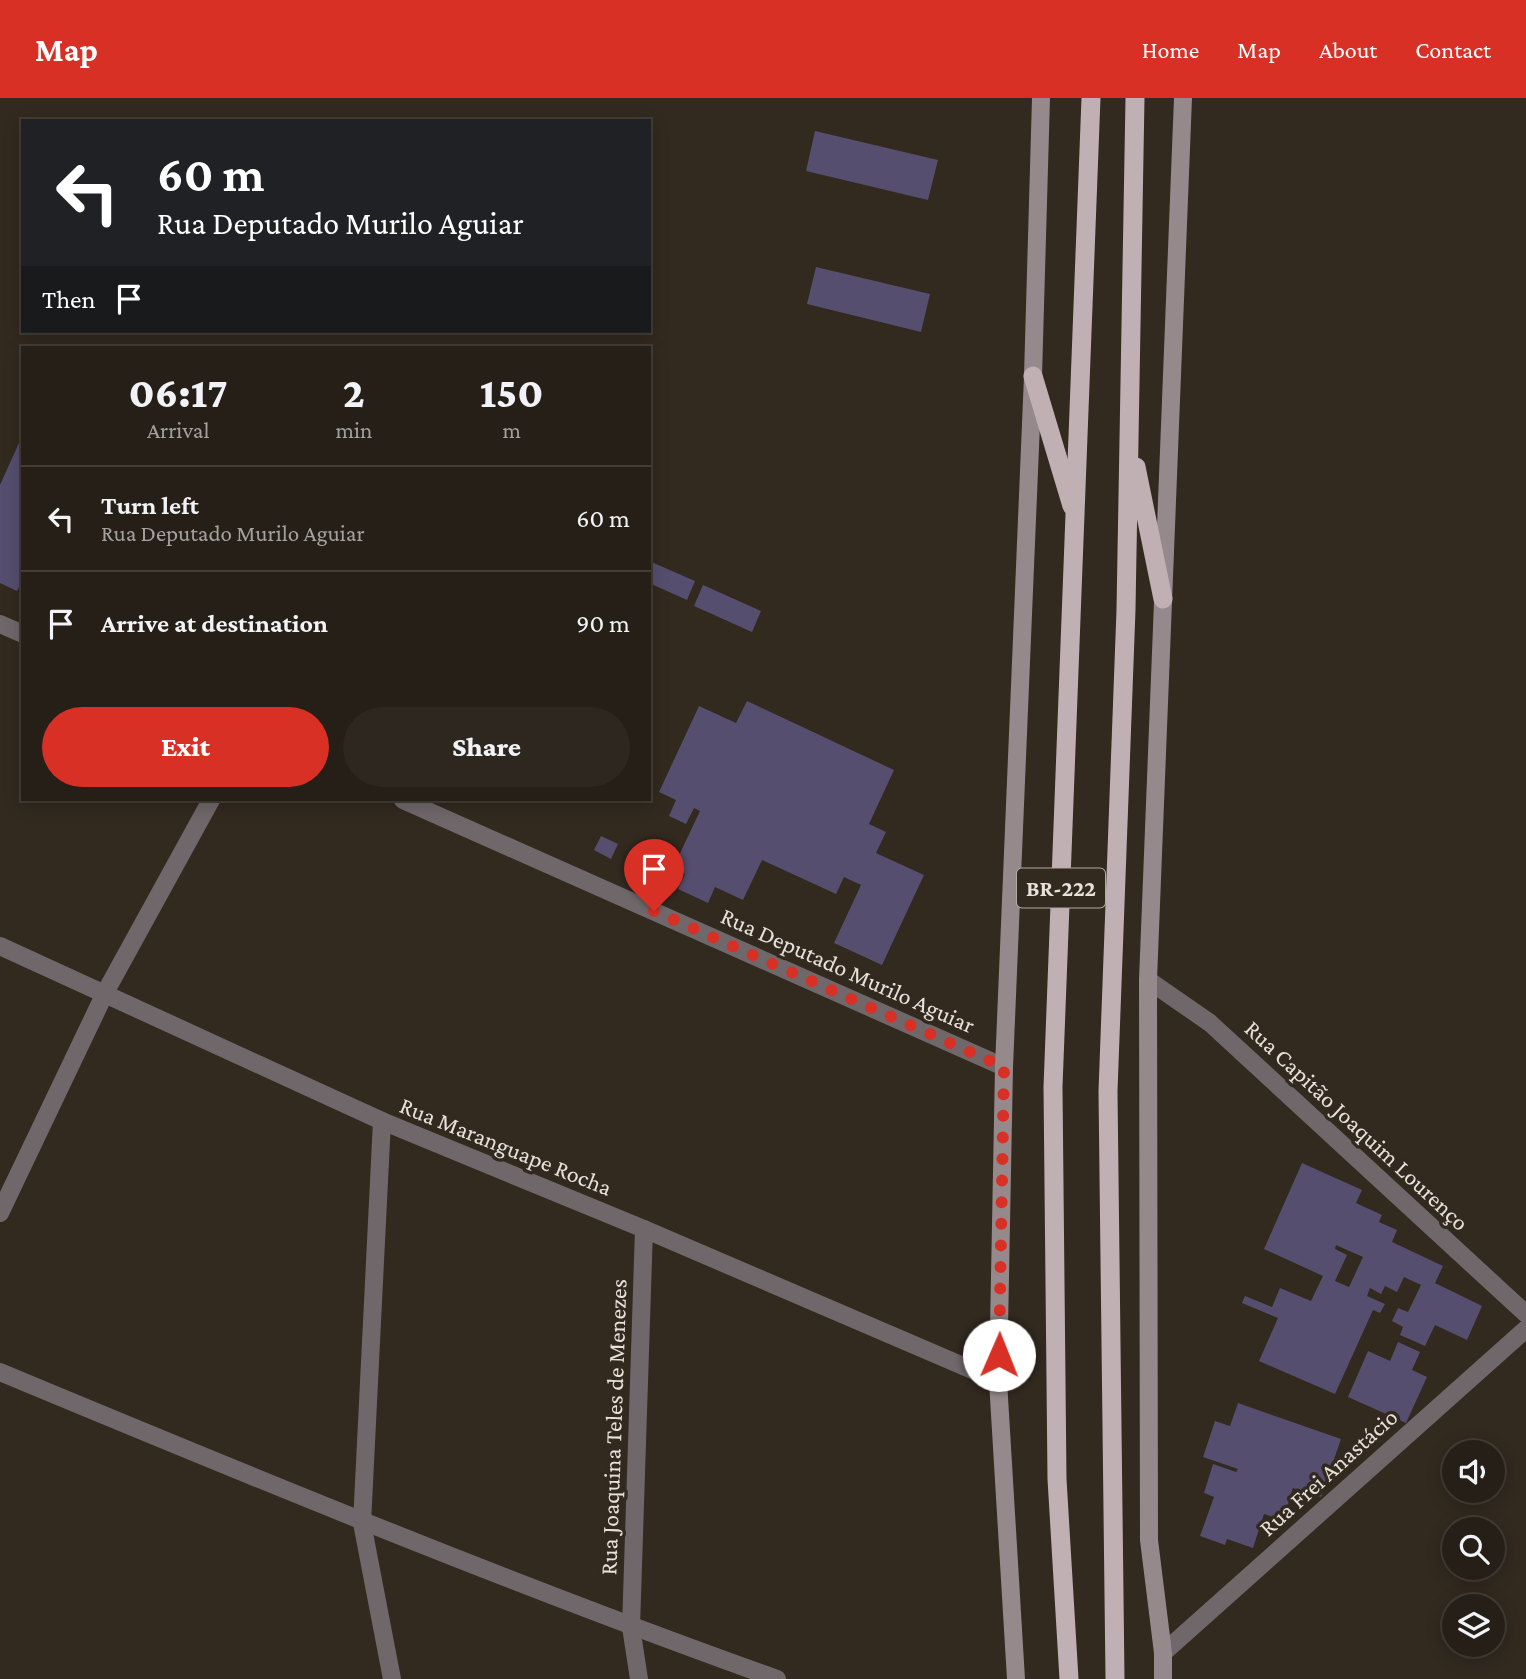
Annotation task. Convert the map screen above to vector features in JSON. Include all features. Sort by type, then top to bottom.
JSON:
[{"type":"highway","name":"BR-222","points":[[1069,1679],[1057,1479],[1053,1087],[1077,520],[1091,98]]},
{"type":"highway","name":"BR-222","points":[[1115,1679],[1108,1091],[1126,610],[1135,98]]},
{"type":"highway","points":[[1033,376],[1077,520]]},
{"type":"highway","points":[[1129,431],[1163,599]]},
{"type":"main road","points":[[1016,1679],[998,1381],[1004,1067],[1033,376],[1041,98]]},
{"type":"main road","points":[[1163,1679],[1163,1653],[1149,1540],[1148,980],[1183,98]]},
{"type":"street","points":[[0,624],[21,633]]},
{"type":"street","points":[[0,1213],[106,992],[210,801]]},
{"type":"street","name":"Rua Deputado Murilo Aguiar","points":[[406,801],[1004,1067]]},
{"type":"street","name":"Rua Maranguape Rocha","points":[[0,946],[106,992],[382,1121],[644,1229],[998,1381]]},
{"type":"street","name":"Rua Capitão Joaquim Lourenço","points":[[1148,980],[1210,1023],[1526,1314]]},
{"type":"street","points":[[382,1121],[362,1523],[392,1679]]},
{"type":"street","name":"Rua Joaquina Teles de Menezes","points":[[639,1679],[631,1627],[644,1229]]},
{"type":"street","name":"Rua Frei Anastácio","points":[[1163,1653],[1526,1329]]},
{"type":"street","points":[[0,1372],[362,1523],[631,1627],[777,1679]]},
{"type":"building","points":[[815,131],[938,160],[928,200],[806,171]]},
{"type":"building","points":[[816,267],[930,294],[921,332],[807,304]]},
{"type":"building","points":[[21,438],[21,583],[17,591],[0,583],[0,485]]},
{"type":"building","points":[[651,562],[695,581],[687,600],[651,584]]},
{"type":"building","points":[[703,585],[761,611],[752,632],[694,606]]},
{"type":"building","points":[[747,701],[894,770],[869,824],[886,832],[876,853],[924,875],[882,965],[834,943],[861,885],[844,877],[836,894],[762,860],[743,900],[715,887],[708,903],[678,889],[685,874],[673,868],[700,811],[694,808],[686,824],[669,816],[676,800],[659,792],[699,706],[736,723]]},
{"type":"building","points":[[601,836],[618,844],[611,859],[594,850]]},
{"type":"building","points":[[1302,1163],[1362,1190],[1356,1203],[1382,1215],[1379,1222],[1397,1230],[1392,1242],[1443,1266],[1435,1283],[1482,1306],[1467,1340],[1435,1325],[1425,1346],[1400,1335],[1403,1327],[1392,1321],[1398,1308],[1408,1312],[1421,1285],[1404,1277],[1397,1292],[1385,1286],[1381,1294],[1370,1288],[1367,1296],[1385,1304],[1380,1313],[1373,1310],[1335,1394],[1259,1361],[1278,1318],[1242,1303],[1245,1296],[1272,1307],[1280,1288],[1311,1301],[1323,1276],[1264,1249]],"holes":[[[1336,1245],[1363,1257],[1349,1287],[1335,1281],[1347,1255],[1335,1249]]]},
{"type":"building","points":[[1398,1342],[1420,1352],[1412,1370],[1427,1377],[1406,1423],[1348,1397],[1368,1351],[1390,1361]]},
{"type":"building","points":[[1238,1403],[1341,1439],[1321,1497],[1293,1488],[1283,1520],[1264,1514],[1253,1548],[1227,1539],[1225,1545],[1200,1536],[1214,1497],[1204,1493],[1213,1464],[1236,1472],[1238,1469],[1203,1457],[1215,1421],[1230,1426]]},
{"type":"route","points":[[654,911],[1004,1067],[999,1355]]}]
